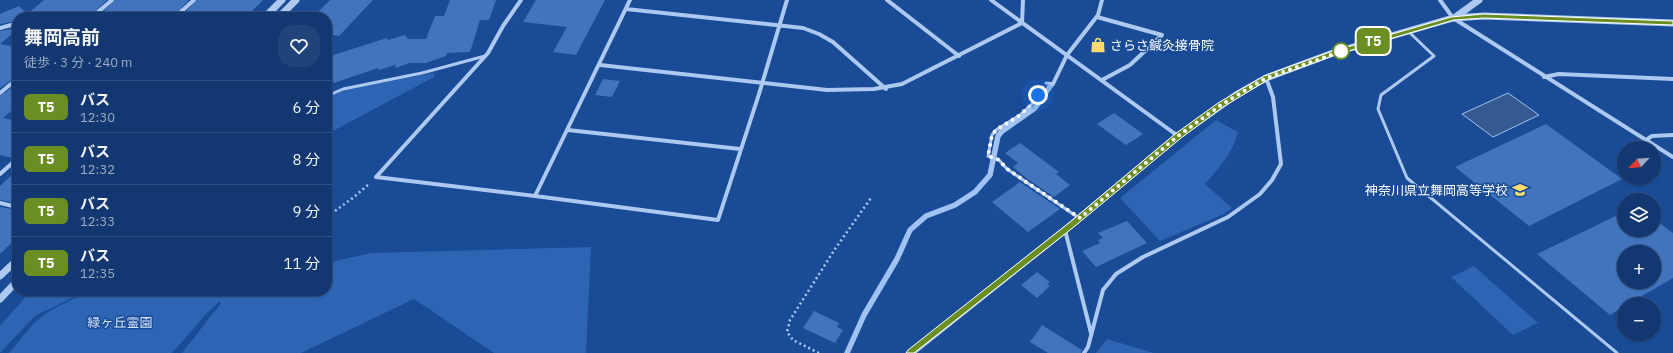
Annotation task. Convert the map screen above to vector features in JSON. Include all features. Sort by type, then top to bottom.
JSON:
[{"type":"street","points":[[98,12],[112,0]]},
{"type":"street","points":[[181,12],[194,0]]},
{"type":"street","points":[[270,12],[282,0]]},
{"type":"street","points":[[284,12],[296,0]]},
{"type":"street","points":[[376,177],[485,56],[521,0]]},
{"type":"street","points":[[535,196],[600,65],[630,0]]},
{"type":"street","points":[[376,177],[718,220],[763,82],[787,0]]},
{"type":"street","points":[[887,0],[959,56]]},
{"type":"street","points":[[991,0],[1178,136]]},
{"type":"street","points":[[1022,23],[1023,0]]},
{"type":"street","points":[[1053,84],[1068,55],[1097,18],[1102,6],[1102,0]]},
{"type":"street","points":[[1440,0],[1453,18],[1544,77],[1673,157]]},
{"type":"street","points":[[1453,18],[1479,0]]},
{"type":"street","points":[[626,9],[803,28],[819,34],[833,42],[886,89]]},
{"type":"street","points":[[911,353],[1080,218],[1178,136],[1221,105],[1266,78],[1333,53],[1453,18],[1484,16],[1673,23]]},
{"type":"street","points":[[1097,18],[1162,35],[1130,65],[1102,80]]},
{"type":"street","points":[[600,65],[827,90],[861,92],[886,89],[902,84],[1022,23]]},
{"type":"street","points":[[0,28],[12,25]]},
{"type":"street","points":[[1544,77],[1559,74],[1673,78]]},
{"type":"street","points":[[1084,353],[1088,347],[1092,334],[1104,287],[1130,263],[1233,214],[1265,189],[1277,174],[1281,164],[1273,97],[1266,78]]},
{"type":"street","points":[[0,93],[12,83]]},
{"type":"street","points":[[568,130],[740,149]]},
{"type":"street","points":[[1646,140],[1652,136],[1673,135]]},
{"type":"street","points":[[0,174],[12,163]]},
{"type":"street","points":[[0,203],[12,206]]},
{"type":"street","points":[[1065,230],[1092,334]]},
{"type":"street","points":[[0,276],[12,265]]},
{"type":"street","points":[[0,299],[12,286]]},
{"type":"lane","points":[[1408,31],[1434,56],[1381,95],[1378,109],[1407,178],[1617,353]]},
{"type":"lane","points":[[332,94],[343,89],[422,73],[485,56]]},
{"type":"lane","points":[[1046,83],[1053,84]]},
{"type":"lane","points":[[1043,87],[1032,104],[1020,115],[996,130],[992,135],[988,156],[999,160],[1007,169],[1080,218]]},
{"type":"path","points":[[332,214],[361,192],[376,177]]},
{"type":"path","points":[[819,353],[793,340],[787,332],[790,320],[835,249],[871,198]]},
{"type":"green space","points":[[434,73],[434,77],[332,132],[332,96],[343,90]]},
{"type":"green space","points":[[1216,120],[1238,132],[1233,147],[1205,184],[1232,208],[1224,214],[1160,241],[1120,198]]},
{"type":"green space","name":"緑ヶ丘霊園","points":[[591,247],[586,353],[494,353],[414,299],[301,353],[182,353],[221,303],[220,301],[207,313],[172,353],[9,353],[30,327],[45,314],[80,296],[332,296],[332,262],[371,253]]},
{"type":"green space","points":[[1474,266],[1538,323],[1513,335],[1451,277]]},
{"type":"green space","points":[[27,296],[76,296],[35,316],[0,353],[0,326]]},
{"type":"green space","points":[[1107,339],[1154,353],[1096,353]]},
{"type":"shaded area","points":[[1508,93],[1539,115],[1493,137],[1462,114]]},
{"type":"building","points":[[44,0],[107,0],[94,12],[29,12]]},
{"type":"building","points":[[115,0],[189,0],[177,12],[102,12]]},
{"type":"building","points":[[197,0],[263,0],[251,12],[185,12]]},
{"type":"building","points":[[330,0],[373,0],[339,36],[332,35],[332,12],[318,12]]},
{"type":"building","points":[[450,0],[496,0],[489,20],[480,20],[470,52],[447,53],[446,56],[426,63],[409,63],[396,68],[395,65],[379,70],[378,68],[334,83],[332,77],[332,55],[387,38],[388,40],[405,35],[408,39],[426,39],[435,16],[444,16]]},
{"type":"building","points":[[536,0],[605,0],[576,55],[553,52],[567,27],[523,22]]},
{"type":"building","points":[[19,6],[25,12],[12,12],[12,22],[0,24],[0,14]]},
{"type":"building","points":[[12,29],[12,34],[0,44],[0,31]]},
{"type":"building","points":[[0,44],[12,46],[12,80],[0,88]]},
{"type":"building","points":[[603,79],[620,81],[612,97],[595,95]]},
{"type":"building","points":[[12,88],[12,110],[3,118],[12,120],[12,158],[0,155],[0,96]]},
{"type":"building","points":[[1114,113],[1143,134],[1126,145],[1097,124]]},
{"type":"building","points":[[1546,124],[1617,175],[1617,182],[1529,226],[1455,167]]},
{"type":"building","points":[[1020,143],[1059,172],[1056,174],[1070,185],[1054,197],[1026,178],[1013,167],[1018,163],[1005,153]]},
{"type":"building","points":[[12,175],[12,202],[0,200],[0,186]]},
{"type":"building","points":[[1020,182],[1060,209],[1028,232],[992,202]]},
{"type":"building","points":[[0,207],[12,209],[12,242],[0,254]]},
{"type":"building","points":[[1617,215],[1617,237],[1661,237],[1661,224],[1673,233],[1673,278],[1661,285],[1661,245],[1617,245],[1617,289],[1654,289],[1640,297],[1617,297],[1617,310],[1610,315],[1537,254]]},
{"type":"building","points":[[1127,221],[1147,243],[1096,267],[1082,251],[1100,243],[1098,240],[1103,238],[1098,233]]},
{"type":"building","points":[[1037,272],[1050,282],[1047,284],[1050,286],[1037,298],[1021,285]]},
{"type":"building","points":[[814,311],[839,323],[837,327],[843,330],[835,343],[803,328]]},
{"type":"building","points":[[1042,325],[1082,350],[1081,353],[1048,353],[1030,342]]},
{"type":"waterway","points":[[847,353],[864,315],[897,259],[910,230],[926,216],[955,205],[975,192],[990,175],[998,136],[1001,132],[1035,108],[1051,85]]},
{"type":"bus line","name":"T5","points":[[911,353],[1072,224],[1178,136],[1236,95],[1266,78],[1333,53],[1453,18],[1484,16],[1673,23]]},
{"type":"place","name":"さらさ鍼灸接骨院","points":[[1098,45]]},
{"type":"place","name":"神奈川県立舞岡高等学校","points":[[1520,190]]},
{"type":"route","points":[[1038,95],[1032,104],[1020,115],[996,130],[992,135],[988,156],[999,160],[1007,169],[1080,218],[1178,136],[1236,95],[1266,78],[1333,53],[1348,49],[1341,51]]}]
